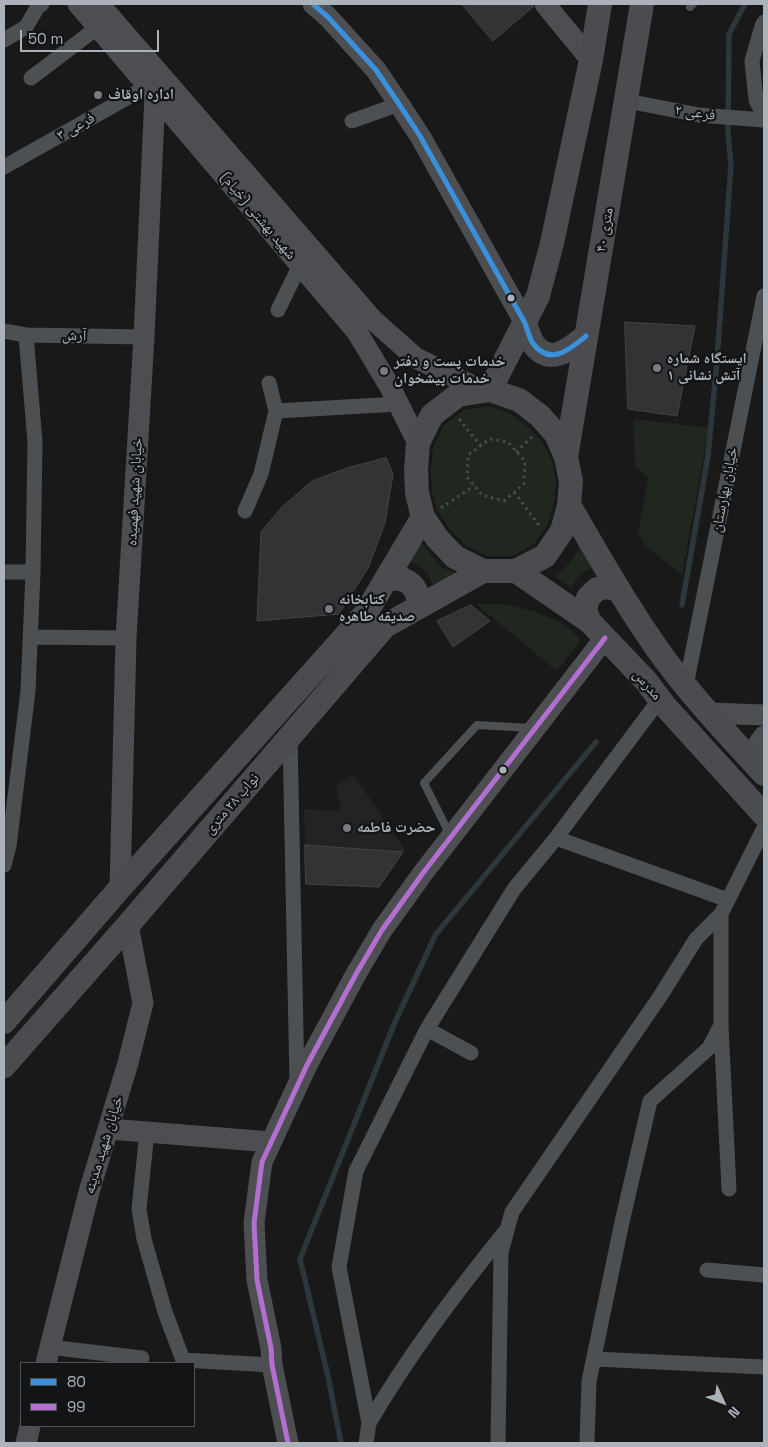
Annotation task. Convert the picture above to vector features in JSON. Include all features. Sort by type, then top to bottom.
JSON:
[{"type":"main road","points":[[487,391],[538,296],[552,244],[591,60],[600,4]]},
{"type":"main road","name":"۴۰ متری","points":[[566,457],[642,4]]},
{"type":"main road","points":[[525,323],[532,342],[544,353],[555,356],[569,351],[586,336]]},
{"type":"main road","points":[[487,391],[519,400],[540,416],[556,434],[566,457],[571,481],[569,505],[562,531],[544,556],[516,571],[483,571],[455,557],[437,538],[423,517],[417,493],[418,443],[432,415],[458,396],[487,391]]},
{"type":"main road","name":"مدرس","points":[[569,505],[620,591],[666,661],[709,713],[757,766]]},
{"type":"main road","name":"نواب ۲۸ متری","points":[[4,1022],[120,888],[366,613],[423,517]]},
{"type":"main road","name":"نواب ۲۸ متری","points":[[4,1066],[385,626],[483,571]]},
{"type":"main road","name":"مدرس","points":[[516,571],[589,620],[764,815]]},
{"type":"main road","points":[[386,580],[401,578],[408,581],[417,592],[418,607]]},
{"type":"main road","points":[[589,620],[585,609],[588,598],[597,590],[609,587],[620,591]]},
{"type":"street","points":[[4,40],[26,27],[37,8],[42,4]]},
{"type":"street","name":"شهید بهشتی (خیام)","points":[[78,4],[357,332],[390,387],[418,443]]},
{"type":"street","name":"شهید بهشتی (خیام)","points":[[99,4],[372,319],[416,358],[487,391]]},
{"type":"street","points":[[313,4],[328,17],[376,70],[399,104],[420,136],[525,323]]},
{"type":"street","points":[[544,4],[591,60]]},
{"type":"street","points":[[764,22],[752,61],[756,100],[764,118]]},
{"type":"street","points":[[30,78],[98,27]]},
{"type":"street","name":"خیابان شهید فهمیده","points":[[120,888],[126,638],[144,338],[152,159],[151,91]]},
{"type":"street","name":"فرعی ۳","points":[[4,167],[151,91]]},
{"type":"street","name":"فرعی ۲","points":[[627,101],[699,114],[738,118],[764,118]]},
{"type":"street","points":[[352,121],[399,104]]},
{"type":"street","points":[[152,159],[156,151],[172,137],[190,135]]},
{"type":"street","points":[[278,310],[300,265]]},
{"type":"street","name":"خیابان بهارستان","points":[[686,685],[764,296]]},
{"type":"street","name":"آرش","points":[[4,331],[26,335],[144,338]]},
{"type":"street","points":[[4,865],[9,846],[28,692],[33,572],[35,442],[26,335]]},
{"type":"street","points":[[245,511],[261,474],[276,410],[269,383]]},
{"type":"street","points":[[276,410],[398,404]]},
{"type":"street","points":[[4,572],[33,572]]},
{"type":"street","points":[[30,637],[126,638]]},
{"type":"street","points":[[288,1443],[257,1280],[254,1223],[262,1162],[347,990],[382,930],[451,837],[605,638]]},
{"type":"street","points":[[366,1443],[369,1423],[339,1266],[356,1171],[427,1029],[514,889],[556,838],[660,699]]},
{"type":"street","points":[[709,713],[764,715]]},
{"type":"street","points":[[757,766],[764,736]]},
{"type":"street","points":[[290,737],[297,1088]]},
{"type":"street","points":[[4,762],[19,762]]},
{"type":"street","points":[[498,1443],[501,1252],[512,1212],[661,995],[696,939],[725,907],[764,828]]},
{"type":"street","points":[[556,838],[725,907]]},
{"type":"street","points":[[725,907],[721,1025],[729,1189]]},
{"type":"street","name":"خیابان شهید مدینه","points":[[48,1355],[89,1192],[128,1063],[143,1003],[128,925]]},
{"type":"street","points":[[587,1443],[589,1381],[622,1222],[650,1101],[709,1048],[721,1025]]},
{"type":"street","points":[[427,1029],[471,1053]]},
{"type":"street","points":[[108,1129],[271,1142]]},
{"type":"street","points":[[148,1132],[139,1209],[144,1239],[165,1312],[183,1360],[272,1365]]},
{"type":"street","points":[[369,1423],[391,1385],[450,1301],[508,1228]]},
{"type":"street","points":[[707,1270],[764,1275]]},
{"type":"street","points":[[48,1355],[142,1358]]},
{"type":"street","points":[[594,1359],[764,1367]]},
{"type":"street","points":[[26,1443],[30,1427]]},
{"type":"lane","points":[[451,837],[424,783],[477,725],[535,728]]},
{"type":"path","points":[[446,405],[481,446]]},
{"type":"path","points":[[490,439],[508,442],[525,461],[524,484],[504,501],[482,495],[467,477],[468,455],[481,446],[490,439]]},
{"type":"path","points":[[423,517],[438,510],[474,486]]},
{"type":"path","points":[[514,492],[552,544]]},
{"type":"shaded area","points":[[489,406],[511,414],[529,428],[543,443],[552,461],[556,481],[554,503],[548,524],[534,544],[512,556],[487,556],[465,545],[449,528],[437,510],[432,491],[433,448],[444,425],[464,410]]},
{"type":"shaded area","points":[[633,419],[709,428],[682,575],[647,547],[638,533],[648,478],[635,466]]},
{"type":"shaded area","points":[[420,540],[439,566],[457,574],[434,591],[425,571],[406,560]]},
{"type":"shaded area","points":[[584,543],[598,567],[582,573],[576,579],[572,588],[555,577],[568,565]]},
{"type":"shaded area","points":[[476,604],[504,604],[536,612],[563,624],[581,639],[557,671]]},
{"type":"shaded area","name":"حضرت فاطمه","points":[[353,774],[405,850],[379,887],[306,884],[304,809],[341,811],[336,787]]},
{"type":"building","points":[[462,4],[531,4],[534,6],[493,41]]},
{"type":"building","name":"ایستگاه شماره ۱ آتش نشانی","points":[[625,322],[695,326],[677,416],[628,409]]},
{"type":"building","points":[[386,458],[393,474],[385,523],[368,568],[339,614],[257,621],[261,532],[282,507],[312,481],[347,468]]},
{"type":"building","points":[[471,605],[490,621],[453,647],[437,621]]},
{"type":"building","points":[[305,845],[403,852],[379,887],[306,884]]},
{"type":"waterway","points":[[682,605],[708,456],[717,360],[731,165],[728,133],[729,34],[745,4]]},
{"type":"waterway","points":[[341,1443],[328,1376],[300,1259],[395,1022],[436,934],[596,742]]},
{"type":"transit line","name":"80","points":[[313,4],[328,17],[376,70],[420,136],[525,323],[532,342],[545,354],[552,355],[566,351],[586,336]]},
{"type":"transit line","name":"99","points":[[288,1443],[257,1280],[254,1223],[262,1162],[307,1065],[382,930],[423,873],[605,638]]},
{"type":"place","name":"اداره اوقاف","points":[[98,95]]},
{"type":"place","name":"ایستگاه شماره ۱ آتش نشانی","points":[[657,368]]},
{"type":"place","name":"خدمات پست و دفتر خدمات پیشخوان","points":[[384,371]]},
{"type":"place","name":"کتابخانه صدیقه طاهره","points":[[329,609]]},
{"type":"place","name":"حضرت فاطمه","points":[[347,828]]}]
